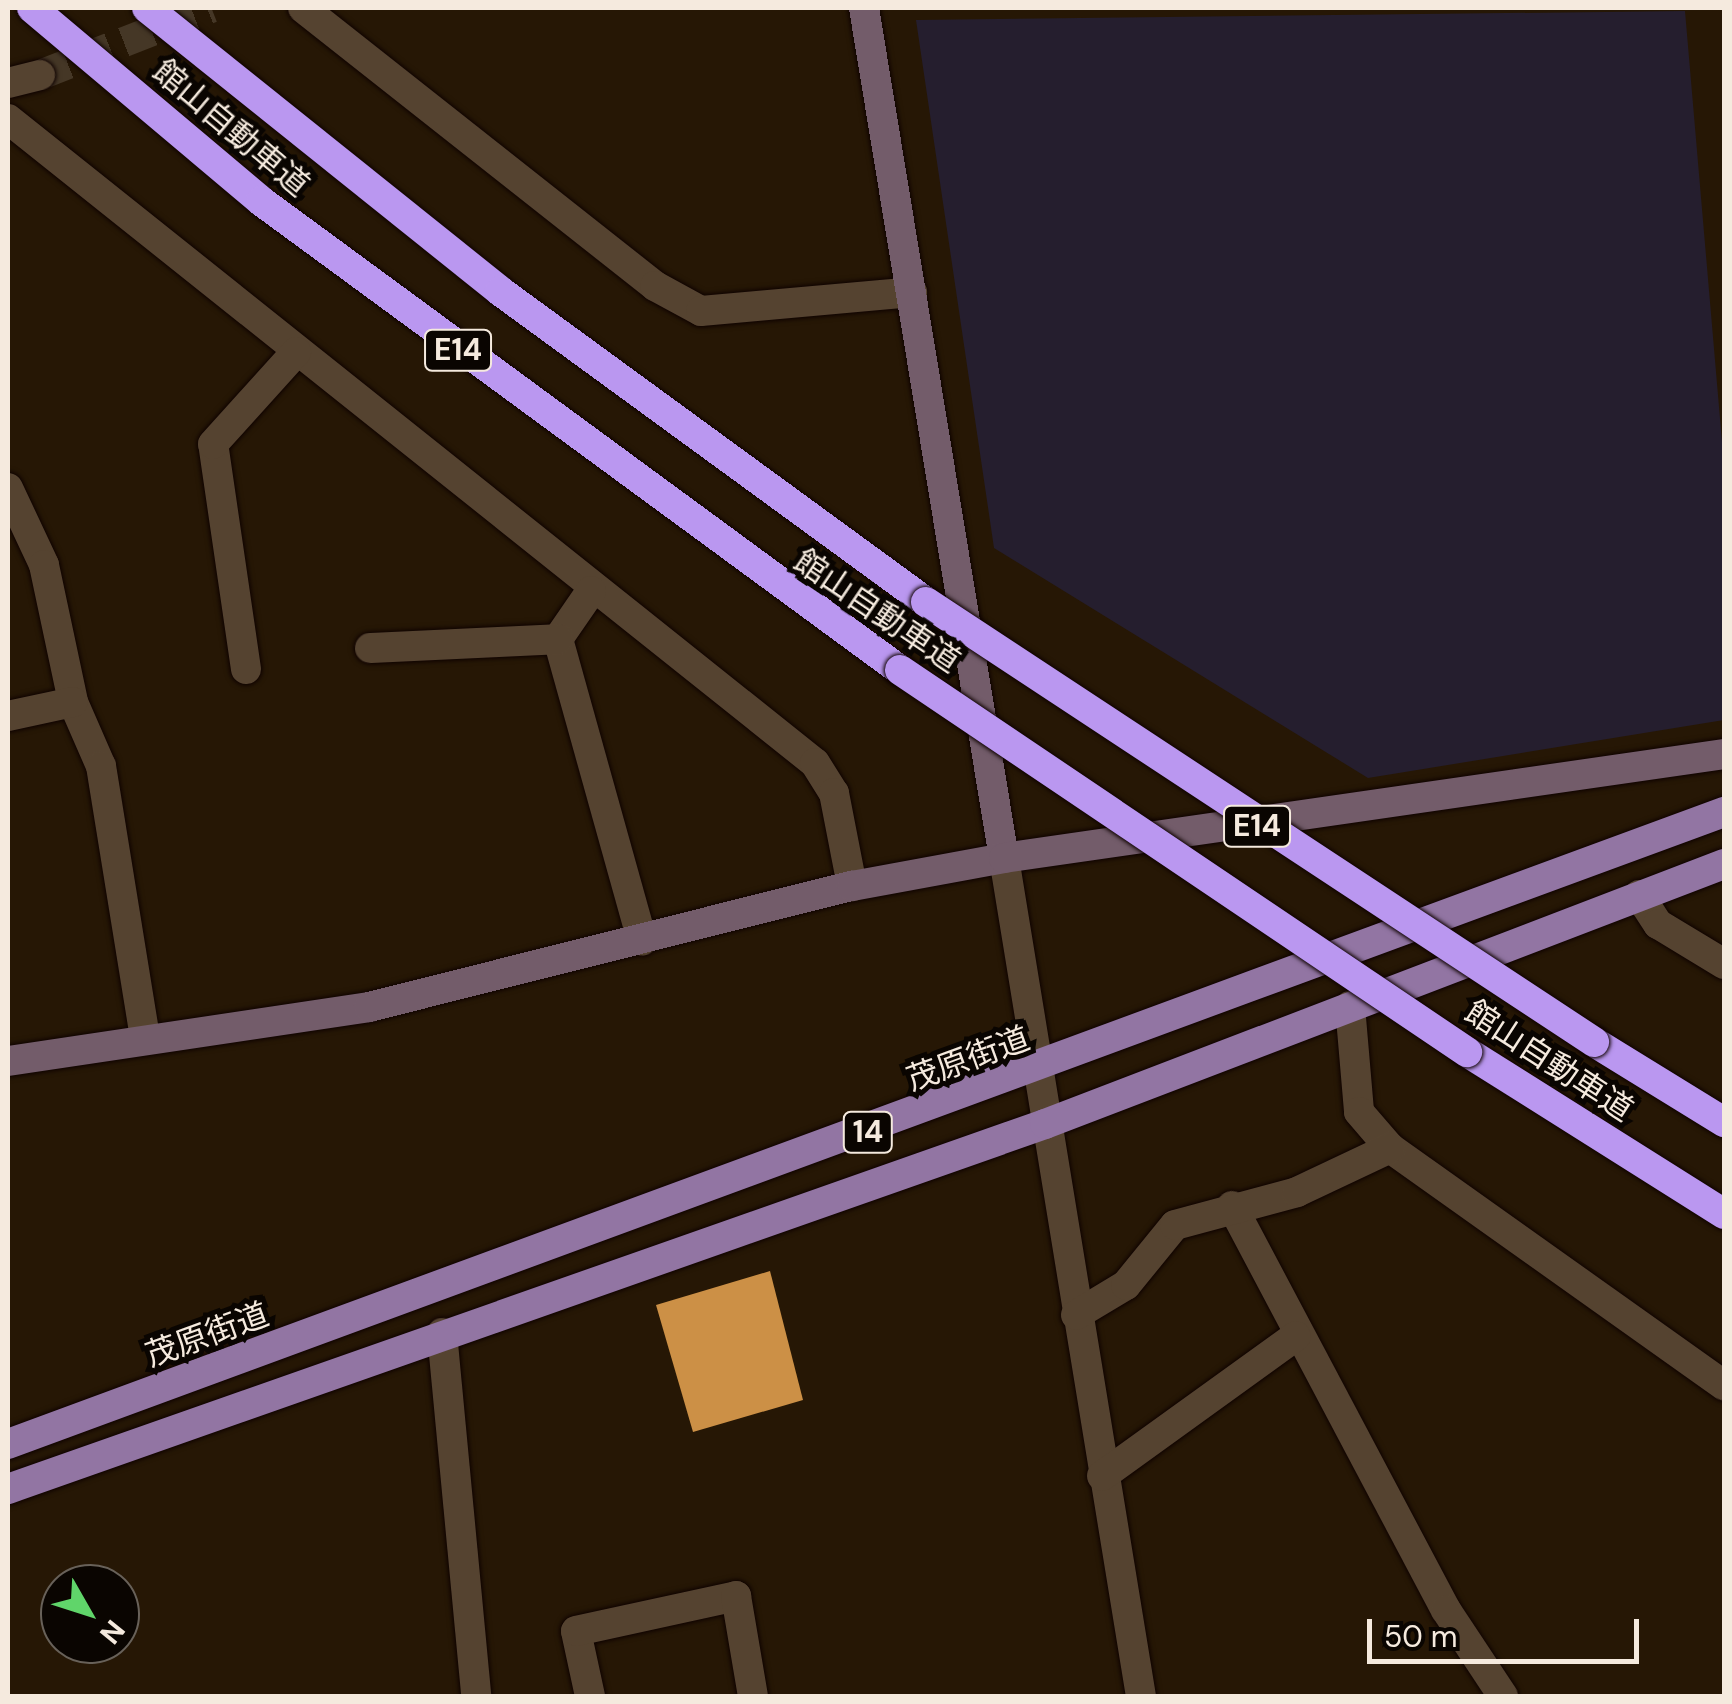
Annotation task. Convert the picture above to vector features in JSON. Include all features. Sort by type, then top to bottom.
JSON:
[{"type":"highway","name":"館山自動車道","points":[[32,8],[260,201],[900,670],[1467,1052],[1724,1214]]},
{"type":"highway","name":"館山自動車道","points":[[147,8],[530,314],[926,602],[1594,1042],[1724,1122]]},
{"type":"main road","name":"茂原街道","points":[[8,1444],[1038,1071],[1724,812]]},
{"type":"main road","name":"14","points":[[8,1489],[442,1333],[1045,1124],[1724,864]]},
{"type":"street","points":[[303,8],[656,286],[701,310],[912,292]]},
{"type":"street","points":[[869,8],[1045,1124],[1141,1696]]},
{"type":"street","points":[[8,83],[40,75]]},
{"type":"street","points":[[8,119],[591,591],[815,762],[834,793],[852,886]]},
{"type":"street","points":[[246,669],[213,444],[296,352]]},
{"type":"street","points":[[8,488],[44,565],[73,702],[104,780],[145,1038]]},
{"type":"street","points":[[558,638],[591,591]]},
{"type":"street","points":[[370,648],[558,638]]},
{"type":"street","points":[[558,638],[642,940]]},
{"type":"street","points":[[8,716],[73,702]]},
{"type":"street","points":[[8,1061],[370,1006],[852,886],[1004,858],[1724,754]]},
{"type":"street","points":[[1639,895],[1658,924],[1724,964]]},
{"type":"street","points":[[1350,1006],[1358,1112],[1390,1148],[1724,1385]]},
{"type":"street","points":[[1076,1315],[1126,1285],[1175,1225],[1232,1206],[1297,1192],[1390,1148]]},
{"type":"street","points":[[1232,1206],[1296,1336],[1503,1696]]},
{"type":"street","points":[[442,1333],[476,1696]]},
{"type":"street","points":[[1102,1476],[1296,1336]]},
{"type":"street","points":[[590,1696],[576,1630],[736,1596],[752,1696]]},
{"type":"shaded area","points":[[1685,11],[1724,465],[1724,720],[1368,778],[994,548],[916,20]]},
{"type":"building","points":[[770,1271],[803,1400],[693,1432],[656,1305]]},
{"type":"tunnel","points":[[40,75],[211,8]]}]
